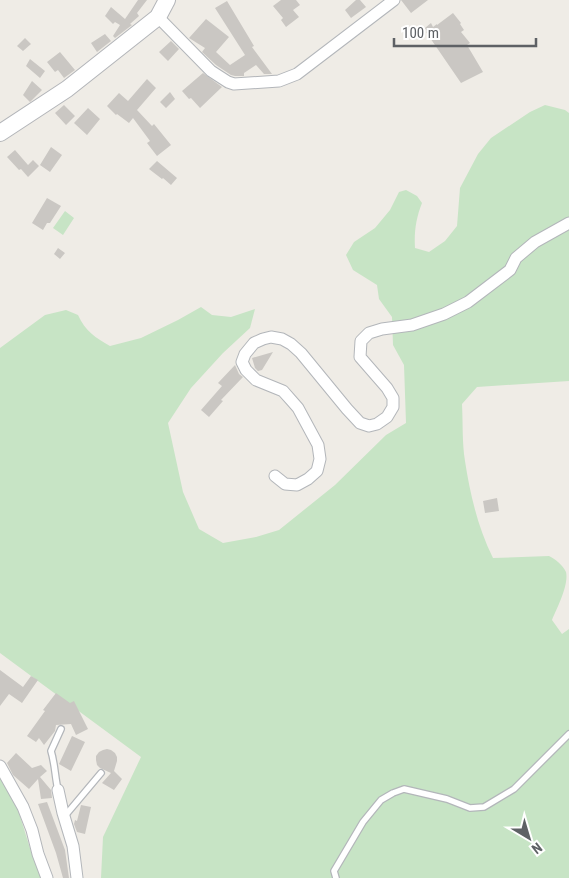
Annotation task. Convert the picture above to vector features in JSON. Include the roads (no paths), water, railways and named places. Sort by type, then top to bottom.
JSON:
[{"type":"street","points":[[0,133],[67,88],[158,18],[167,0]]},
{"type":"street","points":[[158,18],[211,70],[228,82],[234,84],[279,81],[297,74],[394,0]]},
{"type":"street","points":[[275,476],[285,484],[297,485],[308,479],[317,470],[320,459],[318,445],[298,408],[283,391],[256,380],[246,370],[242,362],[245,354],[254,343],[271,337],[282,339],[290,344],[301,353],[346,409],[360,423],[369,426],[377,424],[387,417],[393,408],[393,398],[387,388],[360,357],[361,341],[369,333],[382,329],[412,325],[444,314],[468,302],[510,270],[516,258],[535,242],[569,223]]},
{"type":"street","points":[[0,766],[23,806],[47,878]]},
{"type":"street","points":[[58,790],[72,846],[77,878]]},
{"type":"lane","points":[[58,790],[55,762],[51,751],[61,729]]},
{"type":"lane","points":[[336,878],[334,871],[359,828],[381,800],[387,796],[404,789],[447,799],[470,808],[484,807],[514,789],[569,734]]},
{"type":"lane","points":[[64,816],[101,773]]}]
